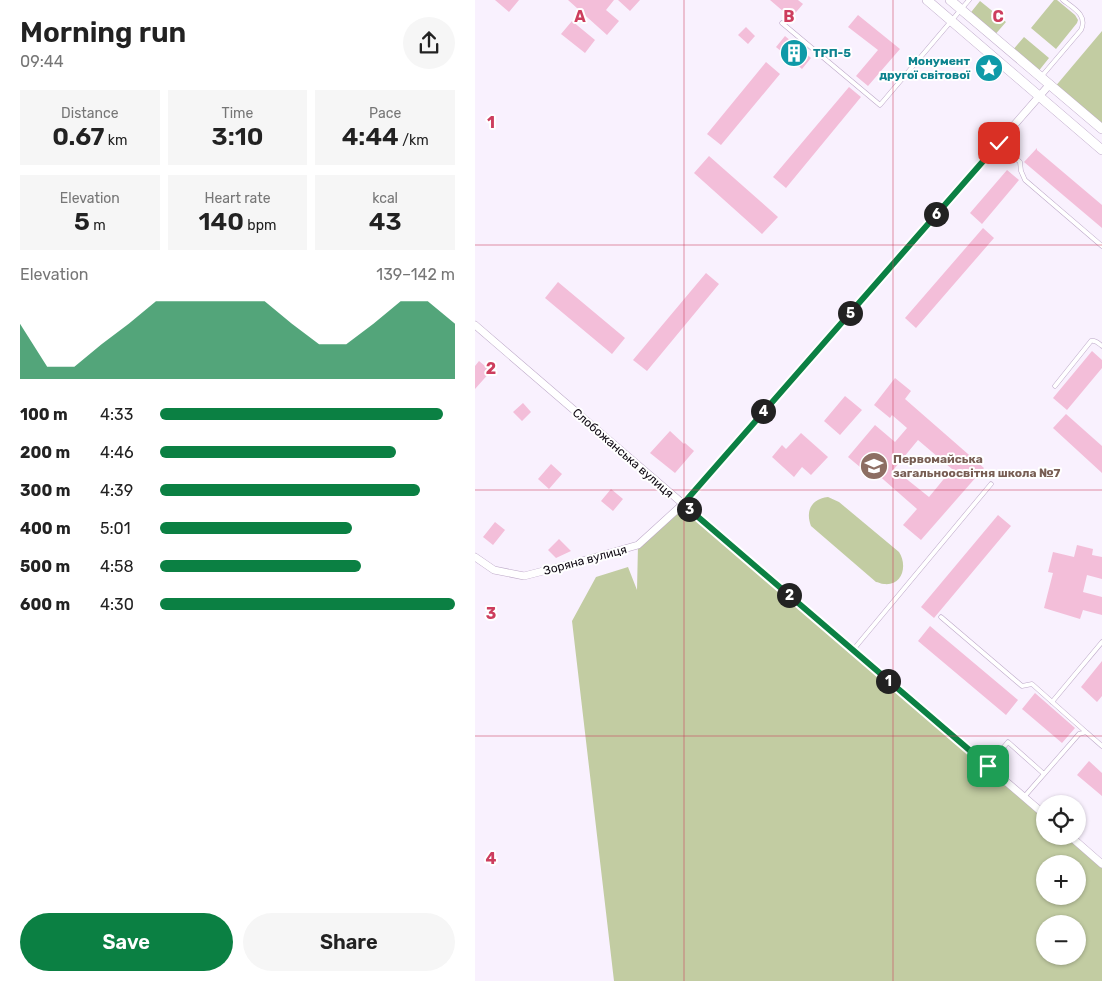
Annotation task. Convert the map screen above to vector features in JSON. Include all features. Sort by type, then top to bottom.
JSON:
[{"type":"street","points":[[927,0],[1102,150]]},
{"type":"street","points":[[950,0],[1102,130]]},
{"type":"street","name":"Зоряна вулиця","points":[[475,556],[494,570],[524,576],[638,545],[683,504],[1039,96],[1052,86]]},
{"type":"street","name":"Слобожанська вулиця","points":[[475,325],[1036,807]]},
{"type":"street","points":[[1080,845],[1102,864]]},
{"type":"lane","points":[[783,23],[880,105],[969,0]]},
{"type":"lane","points":[[1041,77],[1081,30],[1083,25],[1079,13],[1063,0]]},
{"type":"lane","points":[[999,143],[1020,162],[1021,172],[1025,180],[1102,246]]},
{"type":"lane","points":[[1055,386],[1091,341],[1094,340],[1102,346]]},
{"type":"lane","points":[[853,650],[991,484]]},
{"type":"lane","points":[[941,617],[1021,686],[1032,684],[1102,746]]},
{"type":"lane","points":[[1052,702],[1102,642]]},
{"type":"lane","points":[[1024,797],[1079,734],[1086,732]]},
{"type":"lane","points":[[988,766],[1008,742],[1044,774]]},
{"type":"green space","points":[[1054,0],[1057,0],[1075,15],[1078,20],[1056,49],[1031,28]]},
{"type":"green space","points":[[980,1],[1006,22],[993,37],[968,16]]},
{"type":"green space","points":[[1102,31],[1102,129],[1054,88]]},
{"type":"green space","points":[[1024,37],[1049,58],[1037,73],[1011,52]]},
{"type":"green space","points":[[828,497],[839,502],[899,552],[902,557],[903,569],[902,574],[895,582],[884,584],[876,582],[811,526],[809,515],[811,506],[818,500]]},
{"type":"green space","points":[[683,504],[1036,807],[1036,845],[1080,845],[1102,864],[1102,981],[614,981],[572,621],[596,577],[628,567],[637,590],[638,545]]},
{"type":"building","points":[[495,0],[519,0],[509,12]]},
{"type":"building","points":[[568,0],[614,0],[606,10],[619,21],[607,35]]},
{"type":"building","points":[[618,0],[640,0],[630,11]]},
{"type":"building","points":[[770,0],[798,0],[803,4],[791,18]]},
{"type":"building","points":[[858,15],[900,49],[868,86],[856,76],[878,50],[848,27]]},
{"type":"building","points":[[572,21],[595,40],[585,53],[561,34]]},
{"type":"building","points":[[746,27],[755,36],[748,44],[738,35]]},
{"type":"building","name":"ТРП-5","points":[[785,36],[811,58],[802,69],[776,47]]},
{"type":"building","points":[[766,62],[780,74],[721,145],[707,134]]},
{"type":"building","points":[[849,87],[861,97],[786,188],[773,177]]},
{"type":"building","points":[[1037,148],[1037,150],[1102,205],[1102,228],[1024,162]]},
{"type":"building","points":[[709,156],[778,217],[762,234],[694,173]]},
{"type":"building","points":[[1007,170],[1019,180],[982,224],[970,213]]},
{"type":"building","points":[[983,228],[994,238],[916,328],[905,318]]},
{"type":"building","points":[[706,273],[719,284],[647,371],[633,360]]},
{"type":"building","points":[[558,282],[625,338],[612,354],[545,298]]},
{"type":"building","points":[[1092,351],[1102,360],[1102,368],[1067,410],[1053,398]]},
{"type":"building","points":[[479,361],[491,371],[475,389],[475,366]]},
{"type":"building","points":[[895,378],[911,391],[905,399],[984,468],[921,540],[903,525],[917,509],[876,473],[872,477],[848,457],[875,425],[895,442],[907,428],[892,415],[890,418],[874,405]],"holes":[[[918,440],[952,469],[929,497],[894,469]]]},
{"type":"building","points":[[845,396],[862,410],[840,435],[824,421]]},
{"type":"building","points":[[523,403],[531,412],[522,421],[513,412]]},
{"type":"building","points":[[1066,414],[1102,446],[1102,473],[1053,428]]},
{"type":"building","points":[[670,431],[694,451],[675,473],[650,453]]},
{"type":"building","points":[[801,433],[828,457],[811,475],[802,467],[794,477],[772,457],[782,445],[786,449]]},
{"type":"building","points":[[551,464],[562,474],[549,489],[538,479]]},
{"type":"building","points":[[611,489],[623,499],[613,511],[601,501]]},
{"type":"building","points":[[998,515],[1011,526],[934,618],[921,607]]},
{"type":"building","points":[[495,522],[505,530],[493,545],[483,537]]},
{"type":"building","points":[[559,539],[571,551],[556,558],[548,550]]},
{"type":"building","points":[[1077,545],[1093,549],[1092,555],[1102,557],[1102,579],[1087,575],[1083,592],[1102,597],[1102,615],[1083,610],[1080,619],[1044,608],[1053,573],[1048,572],[1053,552],[1074,557]]},
{"type":"building","points":[[930,626],[1018,700],[1006,715],[918,641]]},
{"type":"building","points":[[1102,661],[1102,696],[1097,702],[1081,687]]},
{"type":"building","points":[[1035,693],[1075,728],[1062,743],[1022,709]]},
{"type":"building","points":[[1089,761],[1102,773],[1102,796],[1077,775]]},
{"type":"place","name":"ТРП-5","points":[[794,53]]},
{"type":"place","name":"Монумент другої світової","points":[[989,68]]},
{"type":"place","name":"Первомайська загальноосвітня школа №7","points":[[874,466]]},
{"type":"route","points":[[988,766],[683,504],[999,143]]}]
